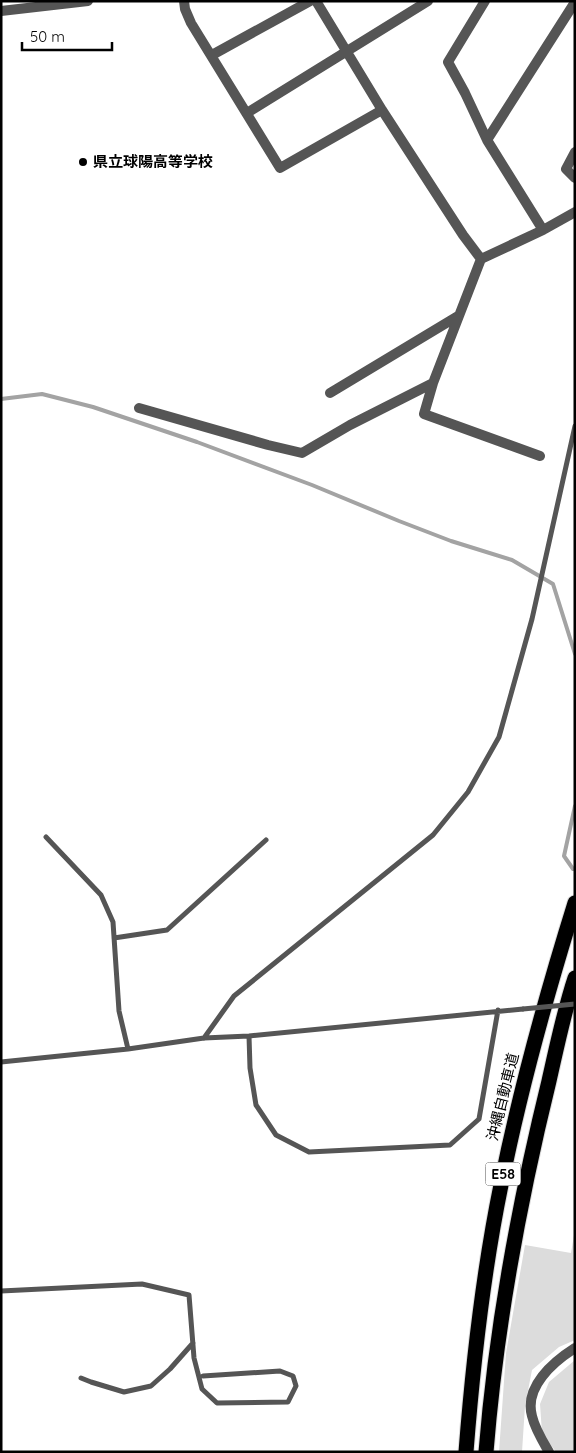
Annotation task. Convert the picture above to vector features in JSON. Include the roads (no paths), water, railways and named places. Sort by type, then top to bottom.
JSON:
[{"type":"highway","name":"沖縄自動車道","points":[[466,1452],[477,1331],[501,1186],[517,1113],[550,983],[575,903]]},
{"type":"highway","name":"E58","points":[[486,1452],[498,1338],[509,1266],[540,1118],[575,978]]},
{"type":"street","points":[[1,11],[38,4],[88,1]]},
{"type":"street","points":[[184,1],[185,9],[192,23],[280,168],[382,110]]},
{"type":"street","points":[[212,55],[310,1]]},
{"type":"street","points":[[316,1],[382,110],[463,235],[481,258]]},
{"type":"street","points":[[247,113],[428,1]]},
{"type":"street","points":[[485,1],[448,62],[465,92],[487,140],[543,230]]},
{"type":"street","points":[[487,140],[575,2]]},
{"type":"street","points":[[575,152],[566,169],[575,178]]},
{"type":"street","points":[[540,456],[424,414],[432,383],[481,258],[543,230],[575,212]]},
{"type":"street","points":[[330,393],[458,316]]},
{"type":"street","points":[[140,408],[302,453],[350,425],[432,383]]},
{"type":"street","points":[[549,1452],[536,1430],[531,1414],[532,1395],[542,1375],[561,1357],[575,1348]]},
{"type":"lane","points":[[204,1038],[234,996],[432,835],[468,792],[499,738],[532,619],[575,426]]},
{"type":"lane","points":[[46,836],[102,895],[113,922],[120,1011],[128,1049]]},
{"type":"lane","points":[[114,938],[167,930],[266,840]]},
{"type":"lane","points":[[1,1062],[128,1049],[204,1038],[249,1036],[498,1010],[575,1004]]},
{"type":"lane","points":[[249,1036],[250,1068],[256,1105],[276,1135],[309,1152],[450,1145],[479,1119],[498,1010]]},
{"type":"lane","points":[[1,1291],[142,1284],[189,1295],[194,1358],[202,1389],[217,1403],[288,1402],[296,1386],[293,1376],[280,1371],[203,1376]]},
{"type":"lane","points":[[81,1378],[124,1392],[151,1386],[170,1369],[193,1343]]},
{"type":"waterway","points":[[1,399],[42,394],[93,407],[197,442],[312,485],[451,541],[512,560],[553,584],[575,654]]},
{"type":"waterway","points":[[573,869],[564,856],[575,806]]},
{"type":"place","name":"県立球陽高等学校","points":[[83,162]]}]
